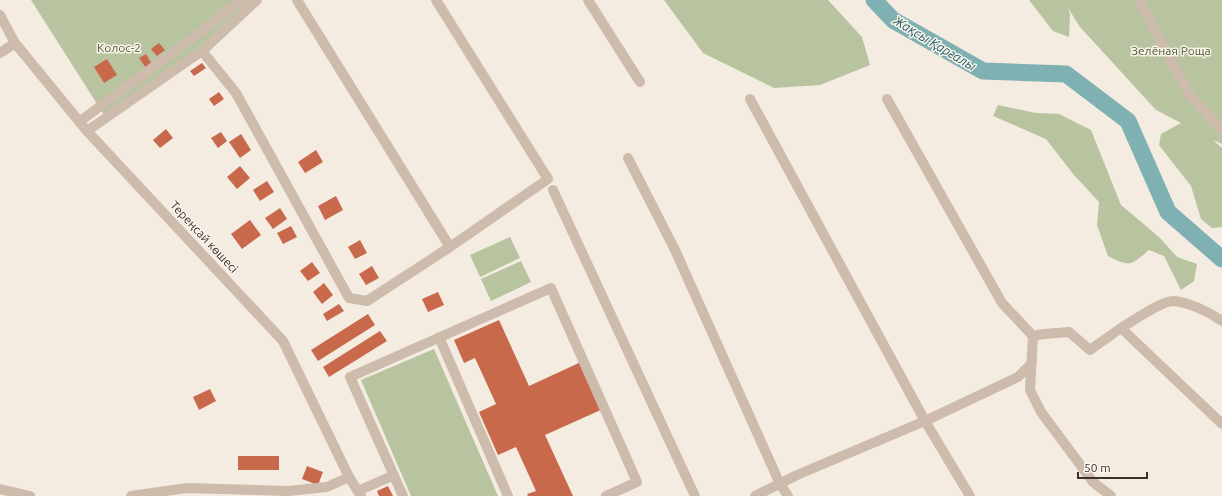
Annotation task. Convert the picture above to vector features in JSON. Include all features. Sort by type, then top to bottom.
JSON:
[{"type":"street","points":[[79,122],[194,37],[241,0]]},
{"type":"street","points":[[87,131],[202,52],[257,0]]},
{"type":"street","points":[[297,0],[450,246]]},
{"type":"street","points":[[202,52],[236,93],[349,298],[366,300],[450,246],[548,179],[436,0]]},
{"type":"street","points":[[588,0],[640,82]]},
{"type":"street","points":[[1140,0],[1189,94],[1222,130]]},
{"type":"street","name":"Тереңсай көшесі","points":[[0,15],[15,43],[79,122],[283,341],[349,477],[360,494]]},
{"type":"street","points":[[0,53],[15,43]]},
{"type":"street","points":[[750,99],[925,421],[970,496]]},
{"type":"street","points":[[887,99],[1002,303],[1033,336],[1030,390],[1041,412],[1093,482],[1111,496]]},
{"type":"street","points":[[628,158],[676,250],[780,484],[788,496]]},
{"type":"street","points":[[553,190],[695,496]]},
{"type":"street","points":[[403,496],[350,377],[551,288],[637,482],[606,496]]},
{"type":"street","points":[[1033,336],[1069,332],[1090,350],[1121,328],[1158,307],[1172,301],[1208,311],[1222,321]]},
{"type":"street","points":[[1121,328],[1222,424]]},
{"type":"street","points":[[439,337],[508,496]]},
{"type":"street","points":[[755,496],[925,421],[1018,377],[1032,363]]},
{"type":"street","points":[[360,494],[394,475]]},
{"type":"street","points":[[131,496],[189,492],[288,491],[327,487],[349,477]]},
{"type":"street","points":[[0,489],[30,496]]},
{"type":"green space","name":"Колос-2","points":[[31,0],[261,0],[106,118]]},
{"type":"green space","points":[[664,0],[828,0],[862,37],[870,65],[820,85],[774,88],[703,53]]},
{"type":"green space","name":"Зелёная Роща","points":[[1029,0],[1222,0],[1222,144],[1213,140],[1222,148],[1222,227],[1212,228],[1201,219],[1191,186],[1159,145],[1161,134],[1181,123],[1156,110],[1080,27],[1068,8],[1070,14],[1069,37],[1053,31]]},
{"type":"green space","points":[[998,105],[1036,113],[1059,114],[1091,130],[1121,205],[1159,237],[1177,257],[1197,264],[1194,281],[1181,290],[1164,256],[1149,250],[1138,259],[1130,263],[1121,262],[1108,256],[1097,225],[1099,202],[1074,175],[1046,139],[993,116]]},
{"type":"green space","points":[[510,237],[520,258],[480,277],[470,255]]},
{"type":"green space","points":[[521,261],[531,282],[491,301],[481,279]]},
{"type":"green space","points":[[434,349],[498,496],[411,496],[361,380]]},
{"type":"building","points":[[159,43],[165,50],[157,56],[151,49]]},
{"type":"building","points":[[146,54],[152,64],[146,68],[139,58]]},
{"type":"building","points":[[107,59],[117,75],[104,83],[94,67]]},
{"type":"building","points":[[202,63],[206,68],[194,76],[190,71]]},
{"type":"building","points":[[219,92],[224,99],[214,106],[209,99]]},
{"type":"building","points":[[166,129],[173,138],[160,148],[153,140]]},
{"type":"building","points":[[221,132],[227,141],[218,148],[211,138]]},
{"type":"building","points":[[241,134],[251,150],[240,158],[229,142]]},
{"type":"building","points":[[316,150],[323,162],[305,173],[298,162]]},
{"type":"building","points":[[240,166],[250,178],[237,189],[227,177]]},
{"type":"building","points":[[267,181],[274,192],[260,201],[253,190]]},
{"type":"building","points":[[336,196],[343,210],[325,220],[318,206]]},
{"type":"building","points":[[280,208],[287,219],[273,229],[265,218]]},
{"type":"building","points":[[250,220],[261,235],[242,249],[231,234]]},
{"type":"building","points":[[291,226],[297,237],[283,244],[277,233]]},
{"type":"building","points":[[360,240],[367,253],[355,259],[348,247]]},
{"type":"building","points":[[312,262],[320,273],[308,281],[300,271]]},
{"type":"building","points":[[372,266],[379,278],[366,285],[359,274]]},
{"type":"building","points":[[324,283],[333,295],[322,304],[313,292]]},
{"type":"building","points":[[438,292],[444,305],[428,312],[422,299]]},
{"type":"building","points":[[339,304],[344,311],[327,321],[323,314]]},
{"type":"building","points":[[368,314],[375,325],[318,361],[311,350]]},
{"type":"building","points":[[499,320],[529,386],[581,362],[603,409],[545,435],[573,496],[528,496],[527,494],[536,491],[516,447],[498,455],[479,412],[496,404],[475,358],[464,363],[454,340]]},
{"type":"building","points":[[380,331],[387,341],[329,377],[323,367]]},
{"type":"building","points":[[210,389],[216,401],[199,410],[193,397]]},
{"type":"building","points":[[238,456],[279,456],[279,470],[238,470]]},
{"type":"building","points":[[307,466],[323,472],[318,485],[302,479]]},
{"type":"building","points":[[388,486],[393,496],[379,496],[377,491]]},
{"type":"waterway","name":"Жақсы Қарғалы","points":[[874,0],[893,20],[983,71],[1066,74],[1128,121],[1168,212],[1222,259]]}]
